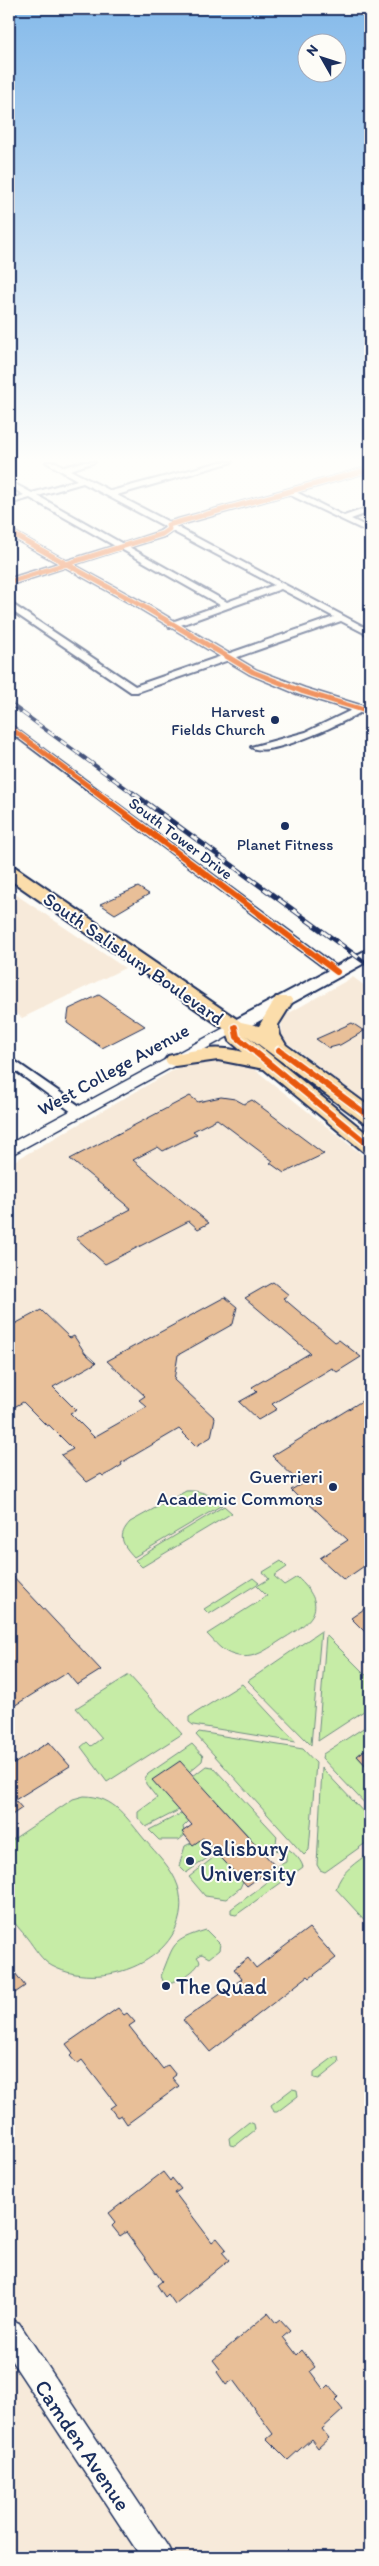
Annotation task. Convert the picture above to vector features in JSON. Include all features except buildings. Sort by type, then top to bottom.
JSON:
[{"type":"main road","name":"South Salisbury Boulevard","points":[[9,871],[235,1027],[253,1030],[370,1117]]},
{"type":"main road","name":"West College Avenue","points":[[235,1027],[370,953]]},
{"type":"main road","points":[[279,1050],[267,1034],[266,1029],[268,1022],[283,1001]]},
{"type":"main road","name":"South Salisbury Boulevard","points":[[235,1027],[237,1037],[370,1146]]},
{"type":"main road","points":[[175,1060],[212,1052],[241,1056],[279,1071]]},
{"type":"street","points":[[95,582],[226,658],[274,682],[365,711]]},
{"type":"street","points":[[185,582],[226,605]]},
{"type":"street","points":[[273,582],[340,618],[369,631]]},
{"type":"street","points":[[172,625],[281,586]]},
{"type":"street","points":[[9,605],[134,690],[340,618]]},
{"type":"street","points":[[256,747],[280,744],[302,737],[365,711]]},
{"type":"street","name":"South Tower Drive","points":[[9,727],[337,972]]},
{"type":"street","name":"West College Avenue","points":[[9,1151],[235,1027]]},
{"type":"street","points":[[9,1061],[80,1112]]},
{"type":"street","name":"Camden Avenue","points":[[9,2333],[158,2557]]},
{"type":"shaded area","points":[[9,890],[125,968],[22,1018],[9,1008]]},
{"type":"shaded area","points":[[353,977],[370,990],[370,1105],[281,1038],[282,1017]]},
{"type":"shaded area","name":"Salisbury University","points":[[216,1057],[253,1068],[370,1161],[370,2557],[9,2557],[9,1164],[181,1066]]},
{"type":"green space","points":[[186,1491],[197,1491],[206,1494],[222,1505],[134,1557],[124,1544],[122,1536],[126,1527],[130,1522]]},
{"type":"green space","points":[[224,1506],[232,1513],[142,1567],[135,1560]]},
{"type":"green space","points":[[281,1561],[287,1567],[274,1576],[284,1585],[297,1577],[307,1587],[313,1597],[314,1612],[303,1626],[260,1653],[241,1656],[226,1652],[207,1634],[267,1596],[257,1586],[269,1579],[263,1572]]},
{"type":"green space","points":[[253,1578],[259,1583],[209,1614],[204,1609]]},
{"type":"green space","points":[[321,1631],[311,1745],[248,1681]]},
{"type":"green space","points":[[326,1635],[370,1679],[370,1707],[318,1741]]},
{"type":"green space","points":[[129,1675],[182,1734],[107,1782],[81,1747],[87,1742],[91,1746],[102,1738],[76,1708]]},
{"type":"green space","points":[[242,1684],[296,1742],[193,1725],[189,1722],[189,1717]]},
{"type":"green space","points":[[368,1725],[370,1727],[370,1746],[357,1756],[370,1770],[370,1809],[322,1758],[323,1754]]},
{"type":"green space","points":[[199,1732],[303,1749],[316,1763],[309,1850],[304,1855],[196,1735]]},
{"type":"green space","points":[[192,1744],[203,1756],[202,1761],[189,1772],[179,1810],[146,1827],[138,1818],[138,1812],[157,1798],[146,1784],[145,1778]]},
{"type":"green space","points":[[206,1766],[213,1767],[277,1836],[276,1844],[264,1853],[193,1776]]},
{"type":"green space","points":[[322,1768],[370,1819],[370,1840],[325,1872],[320,1870],[317,1865]]},
{"type":"green space","points":[[84,1796],[95,1797],[112,1804],[126,1817],[172,1873],[178,1886],[181,1910],[174,1931],[161,1949],[143,1962],[121,1971],[97,1975],[74,1974],[48,1964],[38,1954],[10,1916],[8,1908],[9,1842],[73,1799]]},
{"type":"green space","points":[[182,1813],[189,1821],[183,1827],[185,1835],[179,1840],[159,1840],[149,1830]]},
{"type":"green space","points":[[203,1837],[216,1852],[186,1873],[179,1866],[185,1846]]},
{"type":"green space","points":[[283,1847],[295,1855],[303,1867],[236,1915],[231,1914],[231,1909],[273,1878],[267,1871],[286,1862],[286,1853],[276,1850]]},
{"type":"green space","points":[[370,1852],[370,1926],[336,1889],[345,1872]]},
{"type":"green space","points":[[218,1854],[243,1881],[240,1888],[226,1899],[205,1896],[189,1877]]},
{"type":"green space","points":[[206,1930],[220,1944],[219,1950],[209,1958],[202,1954],[197,1957],[200,1961],[190,1973],[174,1982],[164,1983],[161,1976],[175,1945],[186,1937]]},
{"type":"green space","points":[[334,2057],[338,2057],[339,2063],[319,2079],[314,2078],[314,2072]]},
{"type":"green space","points":[[292,2089],[297,2090],[298,2096],[277,2112],[274,2112],[271,2105]]},
{"type":"green space","points":[[249,2122],[254,2124],[255,2130],[235,2146],[230,2145],[229,2138]]},
{"type":"railway","points":[[9,703],[134,794]]},
{"type":"railway","points":[[133,793],[370,966]]},
{"type":"cycle path","points":[[99,582],[253,672],[301,691],[370,712]]},
{"type":"cycle path","points":[[9,727],[337,972]]},
{"type":"cycle path","points":[[235,1027],[237,1037],[370,1146]]},
{"type":"cycle path","points":[[279,1050],[370,1117]]},
{"type":"place","name":"Harvest Fields Church","points":[[275,720]]},
{"type":"place","name":"Planet Fitness","points":[[285,826]]},
{"type":"place","name":"Guerrieri Academic Commons","points":[[333,1487]]},
{"type":"place","name":"Salisbury University","points":[[190,1861]]},
{"type":"place","name":"The Quad","points":[[166,1986]]}]
